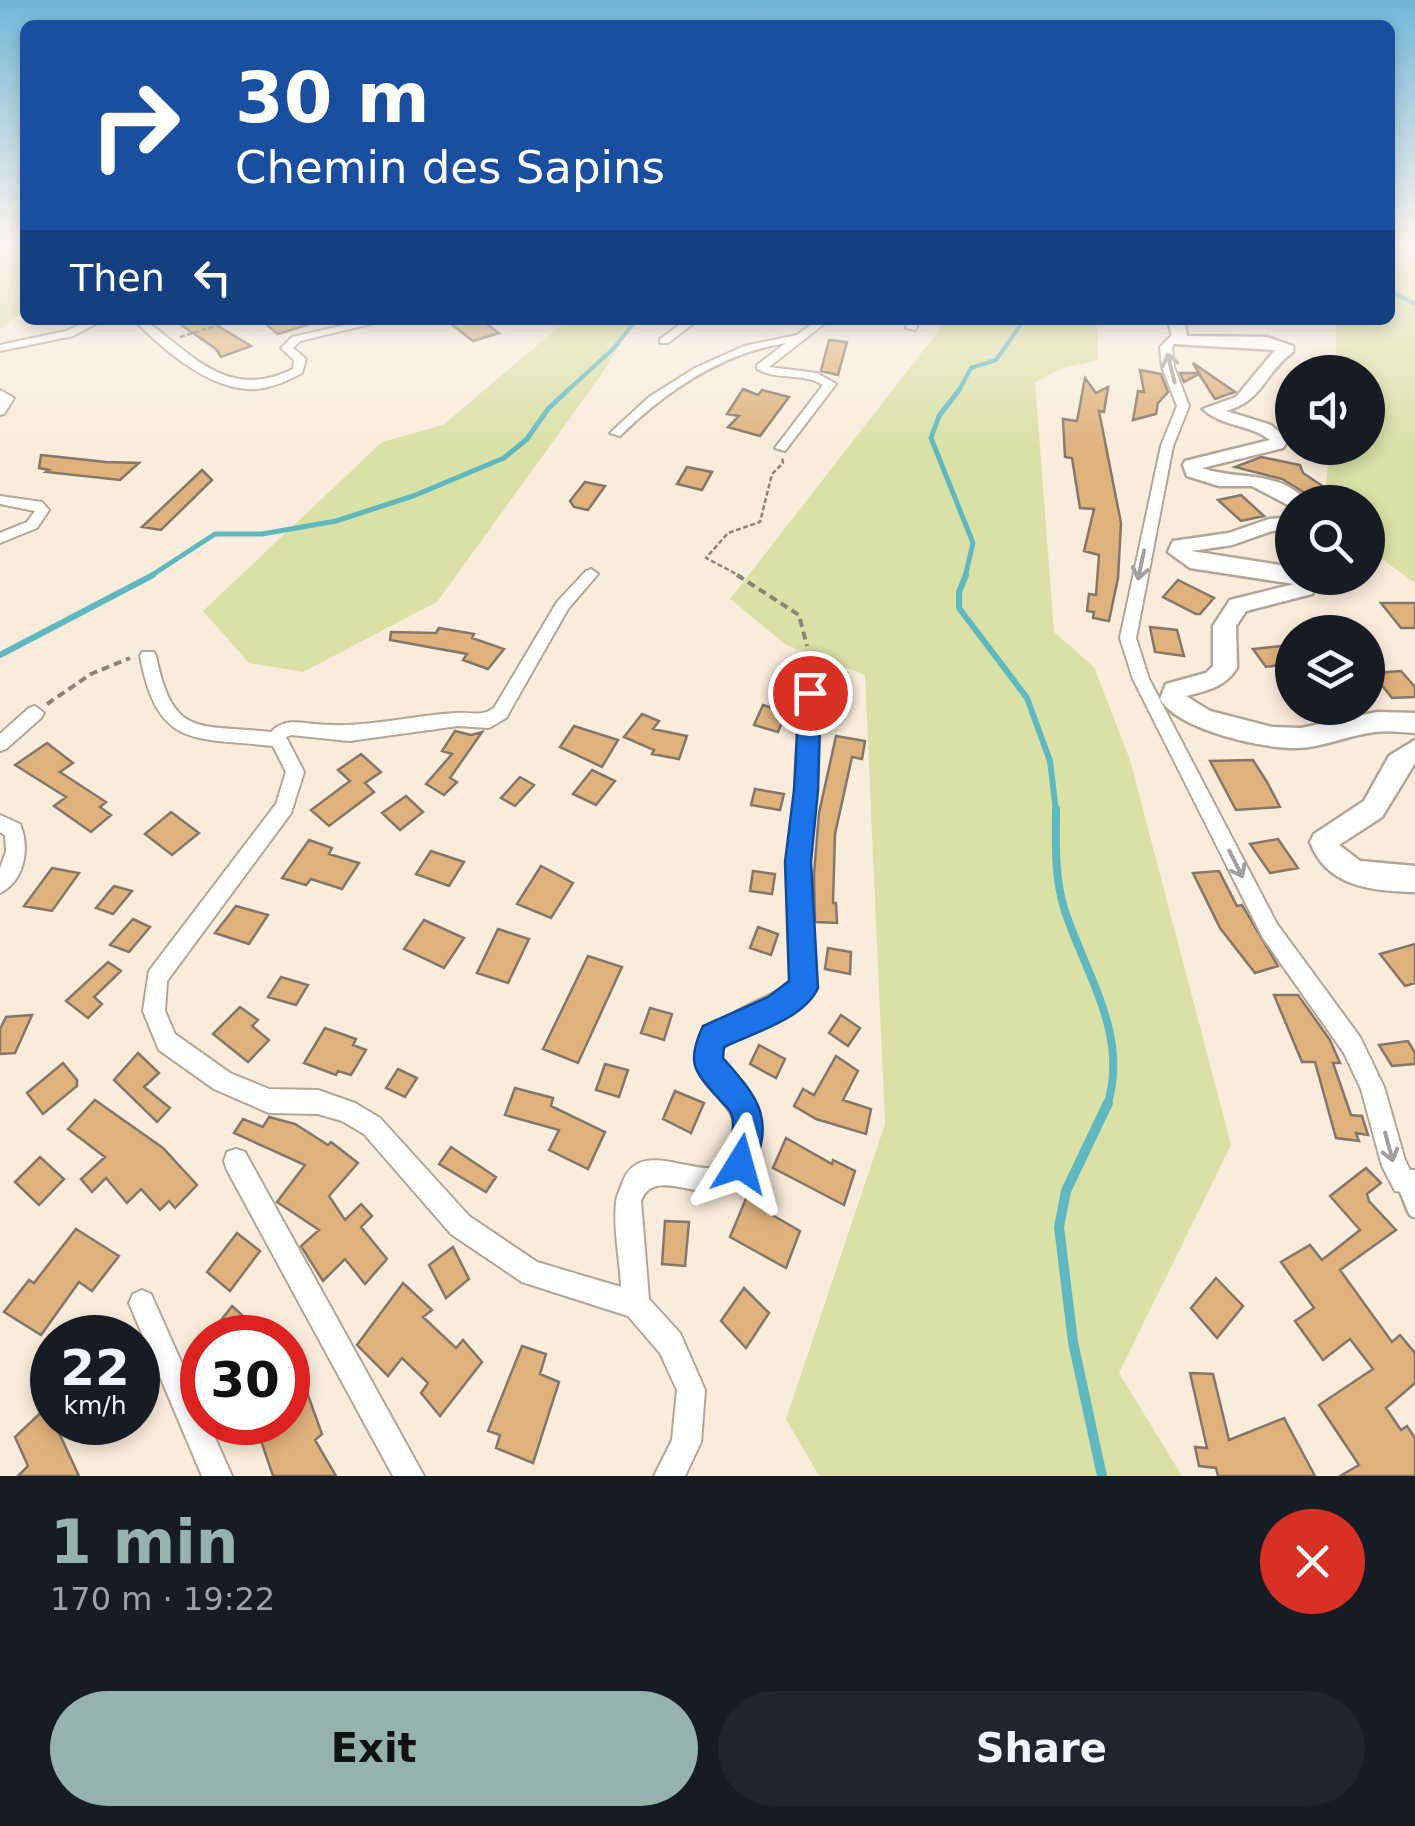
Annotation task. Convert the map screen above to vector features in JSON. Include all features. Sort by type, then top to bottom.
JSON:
[{"type":"main road","points":[[1176,327],[1180,341],[1194,344],[1267,342],[1287,349],[1274,359],[1242,401],[1212,409],[1226,418],[1268,430],[1275,434],[1277,444],[1192,465],[1194,472],[1204,478],[1256,480],[1275,490]]},
{"type":"main road","points":[[1275,524],[1232,539],[1180,546],[1178,552],[1190,561],[1275,572]]},
{"type":"main road","points":[[1275,595],[1257,598],[1230,612],[1220,631],[1225,668],[1214,680],[1179,686],[1164,701],[1203,719],[1272,737],[1301,738],[1377,722],[1415,724]]},
{"type":"main road","points":[[1415,750],[1395,764],[1376,807],[1324,842],[1326,856],[1339,867],[1415,879]]},
{"type":"street","points":[[0,348],[68,334],[87,325]]},
{"type":"street","points":[[144,325],[222,382],[265,383],[287,379],[298,371],[300,359],[287,348],[291,342],[358,325]]},
{"type":"street","points":[[664,340],[686,325]]},
{"type":"street","points":[[780,448],[829,390],[824,378],[762,371],[764,362],[817,325]]},
{"type":"street","points":[[1176,327],[1166,346],[1168,367],[1184,406],[1161,469],[1128,638],[1141,679],[1164,701],[1270,931],[1352,1045],[1372,1087],[1394,1166],[1410,1182]]},
{"type":"street","points":[[616,434],[648,402],[742,348],[766,340],[801,337]]},
{"type":"street","points":[[0,394],[8,398],[0,411]]},
{"type":"street","points":[[1161,469],[1194,472]]},
{"type":"street","points":[[0,500],[37,505],[42,510],[32,524],[0,538]]},
{"type":"street","points":[[592,574],[562,606],[500,713],[489,721],[458,719],[350,734],[289,728],[279,733],[278,740],[295,772],[284,807],[157,978],[154,1011],[167,1042],[222,1081],[268,1101],[318,1102],[347,1111],[372,1126],[460,1224],[531,1273],[636,1306],[670,1343],[690,1390],[686,1442],[668,1476]]},
{"type":"street","points":[[148,656],[152,687],[172,720],[184,730],[278,740]]},
{"type":"street","points":[[636,1306],[628,1201],[631,1185],[642,1174],[656,1170],[706,1181],[723,1180],[734,1173],[748,1134],[746,1108],[708,1065],[707,1050],[714,1036],[778,1006],[804,988],[798,862],[806,790],[811,660]]},
{"type":"street","points":[[0,744],[35,712]]},
{"type":"street","points":[[0,823],[12,830],[18,845],[14,862],[0,884]]},
{"type":"street","points":[[236,1161],[409,1476]]},
{"type":"street","points":[[142,1303],[217,1476]]},
{"type":"lane","points":[[1410,1182],[1415,1210]]},
{"type":"path","points":[[166,342],[219,325]]},
{"type":"path","points":[[780,448],[783,463],[772,474],[760,522],[731,528],[712,544],[706,558],[765,590],[799,615],[811,660]]},
{"type":"path","points":[[35,712],[91,674],[118,661],[148,656]]},
{"type":"green space","points":[[0,313],[20,313],[20,314],[0,330]]},
{"type":"green space","points":[[1395,313],[1415,313],[1415,583],[1385,561],[1385,485],[1326,485],[1328,465],[1385,465],[1385,355],[1336,355],[1336,325],[1395,325]]},
{"type":"green space","points":[[561,325],[636,325],[437,602],[303,672],[249,663],[203,611],[382,442],[443,425]]},
{"type":"green space","points":[[943,325],[1097,325],[1098,360],[1063,368],[1035,382],[1054,632],[1094,667],[1130,760],[1231,1145],[1119,1373],[1182,1476],[819,1476],[786,1419],[885,1124],[865,675],[786,645],[730,599]]},
{"type":"building","points":[[181,325],[216,325],[251,346],[221,357],[216,349]]},
{"type":"building","points":[[267,325],[306,325],[278,334]]},
{"type":"building","points":[[452,325],[488,325],[499,333],[473,341]]},
{"type":"building","points":[[829,340],[847,342],[838,375],[821,371]]},
{"type":"building","points":[[1193,363],[1235,392],[1215,399],[1199,374],[1184,382],[1180,373],[1199,373]]},
{"type":"building","points":[[1140,370],[1161,374],[1168,392],[1158,403],[1156,414],[1133,420],[1138,391],[1144,392]]},
{"type":"building","points":[[1085,378],[1096,393],[1108,387],[1104,412],[1099,411],[1121,523],[1118,578],[1109,621],[1093,618],[1094,612],[1087,611],[1089,594],[1096,595],[1099,555],[1084,551],[1094,509],[1080,508],[1072,458],[1065,457],[1063,419],[1077,421]]},
{"type":"building","points":[[743,389],[758,395],[762,390],[789,397],[760,436],[728,427],[739,416],[727,414]]},
{"type":"building","points":[[41,455],[139,463],[120,480],[46,472],[49,470],[39,468]]},
{"type":"building","points":[[1261,457],[1275,460],[1275,465],[1300,465],[1303,473],[1321,485],[1292,485],[1235,467]]},
{"type":"building","points":[[687,467],[712,472],[702,490],[677,484]]},
{"type":"building","points":[[202,470],[212,480],[161,530],[142,527]]},
{"type":"building","points":[[585,482],[605,486],[588,510],[574,507],[570,501]]},
{"type":"building","points":[[1241,495],[1264,516],[1241,521],[1218,500]]},
{"type":"building","points":[[1178,580],[1214,598],[1200,614],[1163,597]]},
{"type":"building","points":[[1381,603],[1415,603],[1415,628],[1401,628]]},
{"type":"building","points":[[1150,627],[1177,630],[1184,656],[1155,652]]},
{"type":"building","points":[[439,628],[474,634],[472,638],[504,649],[488,669],[463,660],[467,654],[390,640],[391,632],[436,633]]},
{"type":"building","points":[[1275,647],[1275,666],[1266,667],[1253,649]]},
{"type":"building","points":[[1401,671],[1415,687],[1415,697],[1392,698],[1385,689],[1385,672]]},
{"type":"building","points":[[763,705],[786,712],[778,732],[754,725]]},
{"type":"building","points":[[642,714],[659,721],[653,729],[687,736],[679,759],[652,754],[654,750],[624,737]]},
{"type":"building","points":[[574,726],[618,740],[602,767],[560,747]]},
{"type":"building","points":[[455,731],[471,735],[482,732],[450,778],[457,782],[444,795],[426,784],[452,754],[442,751]]},
{"type":"building","points":[[836,736],[865,741],[862,759],[852,757],[835,834],[833,903],[837,923],[815,922],[819,813]]},
{"type":"building","points":[[47,743],[73,763],[60,772],[106,802],[100,807],[111,815],[91,832],[54,806],[66,797],[15,765]]},
{"type":"building","points":[[361,754],[381,772],[365,783],[374,792],[329,826],[311,810],[350,781],[338,770]]},
{"type":"building","points":[[1253,760],[1280,807],[1236,810],[1210,761]]},
{"type":"building","points":[[592,770],[615,781],[596,805],[573,794]]},
{"type":"building","points":[[520,777],[534,785],[515,806],[501,798]]},
{"type":"building","points":[[755,789],[784,794],[780,810],[751,805]]},
{"type":"building","points":[[406,796],[423,812],[400,830],[382,813]]},
{"type":"building","points":[[171,812],[199,833],[172,855],[145,834]]},
{"type":"building","points":[[1278,839],[1298,868],[1270,873],[1250,844]]},
{"type":"building","points":[[309,840],[332,848],[329,854],[359,863],[342,889],[311,879],[306,885],[282,878]]},
{"type":"building","points":[[431,851],[464,862],[449,886],[416,874]]},
{"type":"building","points":[[541,866],[573,883],[551,918],[517,904]]},
{"type":"building","points":[[52,868],[79,873],[52,911],[24,906]]},
{"type":"building","points":[[753,871],[775,874],[772,894],[750,891]]},
{"type":"building","points":[[1219,871],[1237,906],[1242,905],[1278,966],[1255,973],[1220,928],[1193,873]]},
{"type":"building","points":[[114,886],[132,891],[113,914],[96,908]]},
{"type":"building","points":[[236,906],[268,915],[249,944],[215,933]]},
{"type":"building","points":[[133,919],[150,927],[129,952],[110,945]]},
{"type":"building","points":[[424,920],[464,938],[444,968],[404,949]]},
{"type":"building","points":[[758,927],[778,934],[771,955],[750,948]]},
{"type":"building","points":[[498,929],[529,939],[508,983],[477,973]]},
{"type":"building","points":[[1415,944],[1415,983],[1405,986],[1380,954]]},
{"type":"building","points":[[828,948],[851,952],[850,974],[825,969]]},
{"type":"building","points":[[588,956],[622,967],[578,1063],[543,1049]]},
{"type":"building","points":[[108,962],[121,971],[94,997],[102,1004],[88,1018],[66,1001]]},
{"type":"building","points":[[281,977],[308,985],[296,1005],[268,997]]},
{"type":"building","points":[[1274,995],[1298,995],[1330,1040],[1340,1063],[1333,1063],[1351,1115],[1362,1116],[1368,1135],[1356,1133],[1359,1141],[1336,1138],[1315,1062],[1302,1062]]},
{"type":"building","points":[[240,1007],[258,1020],[252,1026],[269,1040],[248,1062],[213,1034]]},
{"type":"building","points":[[650,1008],[672,1014],[664,1040],[641,1033]]},
{"type":"building","points":[[32,1015],[15,1053],[0,1054],[0,1029],[6,1017]]},
{"type":"building","points":[[841,1015],[860,1028],[848,1046],[829,1033]]},
{"type":"building","points":[[325,1028],[356,1039],[353,1045],[366,1050],[351,1075],[338,1071],[336,1075],[304,1063]]},
{"type":"building","points":[[1408,1041],[1415,1053],[1415,1064],[1392,1066],[1379,1045]]},
{"type":"building","points":[[759,1045],[785,1059],[776,1078],[750,1064]]},
{"type":"building","points":[[138,1053],[159,1073],[144,1087],[170,1108],[157,1122],[114,1080]]},
{"type":"building","points":[[836,1056],[858,1071],[843,1100],[871,1109],[866,1134],[816,1119],[794,1106],[803,1089],[814,1095]]},
{"type":"building","points":[[63,1063],[77,1080],[77,1086],[43,1114],[27,1093]]},
{"type":"building","points":[[605,1064],[628,1070],[619,1097],[596,1090]]},
{"type":"building","points":[[398,1069],[417,1078],[405,1097],[386,1088]]},
{"type":"building","points":[[515,1088],[553,1098],[551,1106],[605,1132],[588,1169],[549,1150],[559,1130],[505,1115]]},
{"type":"building","points":[[675,1091],[704,1103],[691,1133],[663,1119]]},
{"type":"building","points":[[95,1100],[163,1148],[197,1185],[175,1208],[169,1201],[160,1210],[141,1189],[127,1203],[106,1178],[92,1192],[81,1179],[105,1157],[68,1129]]},
{"type":"building","points":[[269,1117],[295,1124],[328,1145],[331,1142],[358,1163],[329,1196],[345,1220],[361,1204],[372,1216],[361,1227],[387,1259],[365,1284],[345,1259],[323,1281],[301,1246],[319,1230],[277,1202],[305,1165],[234,1133],[243,1119],[263,1127]]},
{"type":"building","points":[[786,1138],[832,1164],[833,1160],[855,1171],[844,1205],[773,1168]]},
{"type":"building","points":[[451,1147],[496,1177],[486,1192],[439,1164]]},
{"type":"building","points":[[40,1157],[64,1179],[39,1205],[15,1182]]},
{"type":"building","points":[[1366,1168],[1381,1183],[1367,1194],[1369,1201],[1396,1230],[1340,1270],[1392,1342],[1400,1335],[1415,1353],[1415,1383],[1386,1408],[1401,1430],[1407,1426],[1415,1438],[1415,1476],[1340,1476],[1359,1465],[1319,1405],[1373,1369],[1350,1339],[1323,1360],[1295,1321],[1314,1308],[1281,1262],[1310,1245],[1322,1260],[1360,1230],[1330,1196]]},
{"type":"building","points":[[750,1189],[766,1198],[762,1209],[800,1231],[786,1268],[730,1237]]},
{"type":"building","points":[[665,1221],[689,1222],[685,1266],[662,1264]]},
{"type":"building","points":[[76,1229],[119,1256],[92,1291],[79,1282],[55,1315],[30,1315],[30,1328],[4,1312],[29,1280],[34,1283]]},
{"type":"building","points":[[237,1233],[260,1251],[230,1291],[207,1272]]},
{"type":"building","points":[[453,1247],[469,1279],[446,1298],[429,1265]]},
{"type":"building","points":[[1216,1278],[1243,1306],[1217,1338],[1191,1308]]},
{"type":"building","points":[[403,1283],[432,1310],[423,1317],[456,1348],[463,1340],[482,1362],[440,1416],[421,1393],[428,1383],[402,1358],[388,1376],[357,1345]]},
{"type":"building","points":[[744,1288],[769,1313],[746,1348],[721,1321]]},
{"type":"building","points":[[232,1306],[242,1315],[225,1315]]},
{"type":"building","points":[[522,1346],[546,1354],[540,1374],[559,1382],[533,1463],[496,1448],[500,1435],[488,1431]]},
{"type":"building","points":[[1190,1373],[1213,1374],[1229,1440],[1284,1418],[1315,1476],[1218,1476],[1216,1468],[1199,1466],[1195,1447],[1207,1448]]},
{"type":"building","points":[[310,1401],[322,1434],[315,1440],[336,1476],[273,1476],[262,1445],[310,1445]]},
{"type":"building","points":[[30,1423],[30,1445],[65,1445],[79,1476],[18,1476],[28,1466],[15,1437]]},
{"type":"waterway","points":[[566,392],[614,348],[632,325]]},
{"type":"waterway","points":[[959,391],[971,368],[996,360],[1020,325]]},
{"type":"waterway","points":[[149,577],[215,534],[262,534],[336,521],[413,496],[504,458],[527,439],[548,409],[569,389]]},
{"type":"waterway","points":[[959,391],[939,416],[931,438],[973,543],[965,577]]},
{"type":"waterway","points":[[0,655],[153,575]]},
{"type":"waterway","points":[[966,575],[959,592],[959,608],[1027,698],[1050,761],[1056,811]]},
{"type":"waterway","points":[[1056,811],[1061,896],[1109,1030],[1113,1080],[1107,1104]]},
{"type":"waterway","points":[[1102,1476],[1073,1342],[1059,1227],[1066,1191],[1107,1104]]},
{"type":"route","points":[[740,1164],[748,1134],[746,1108],[708,1065],[707,1050],[714,1036],[778,1006],[804,988],[798,862],[810,693]]}]
